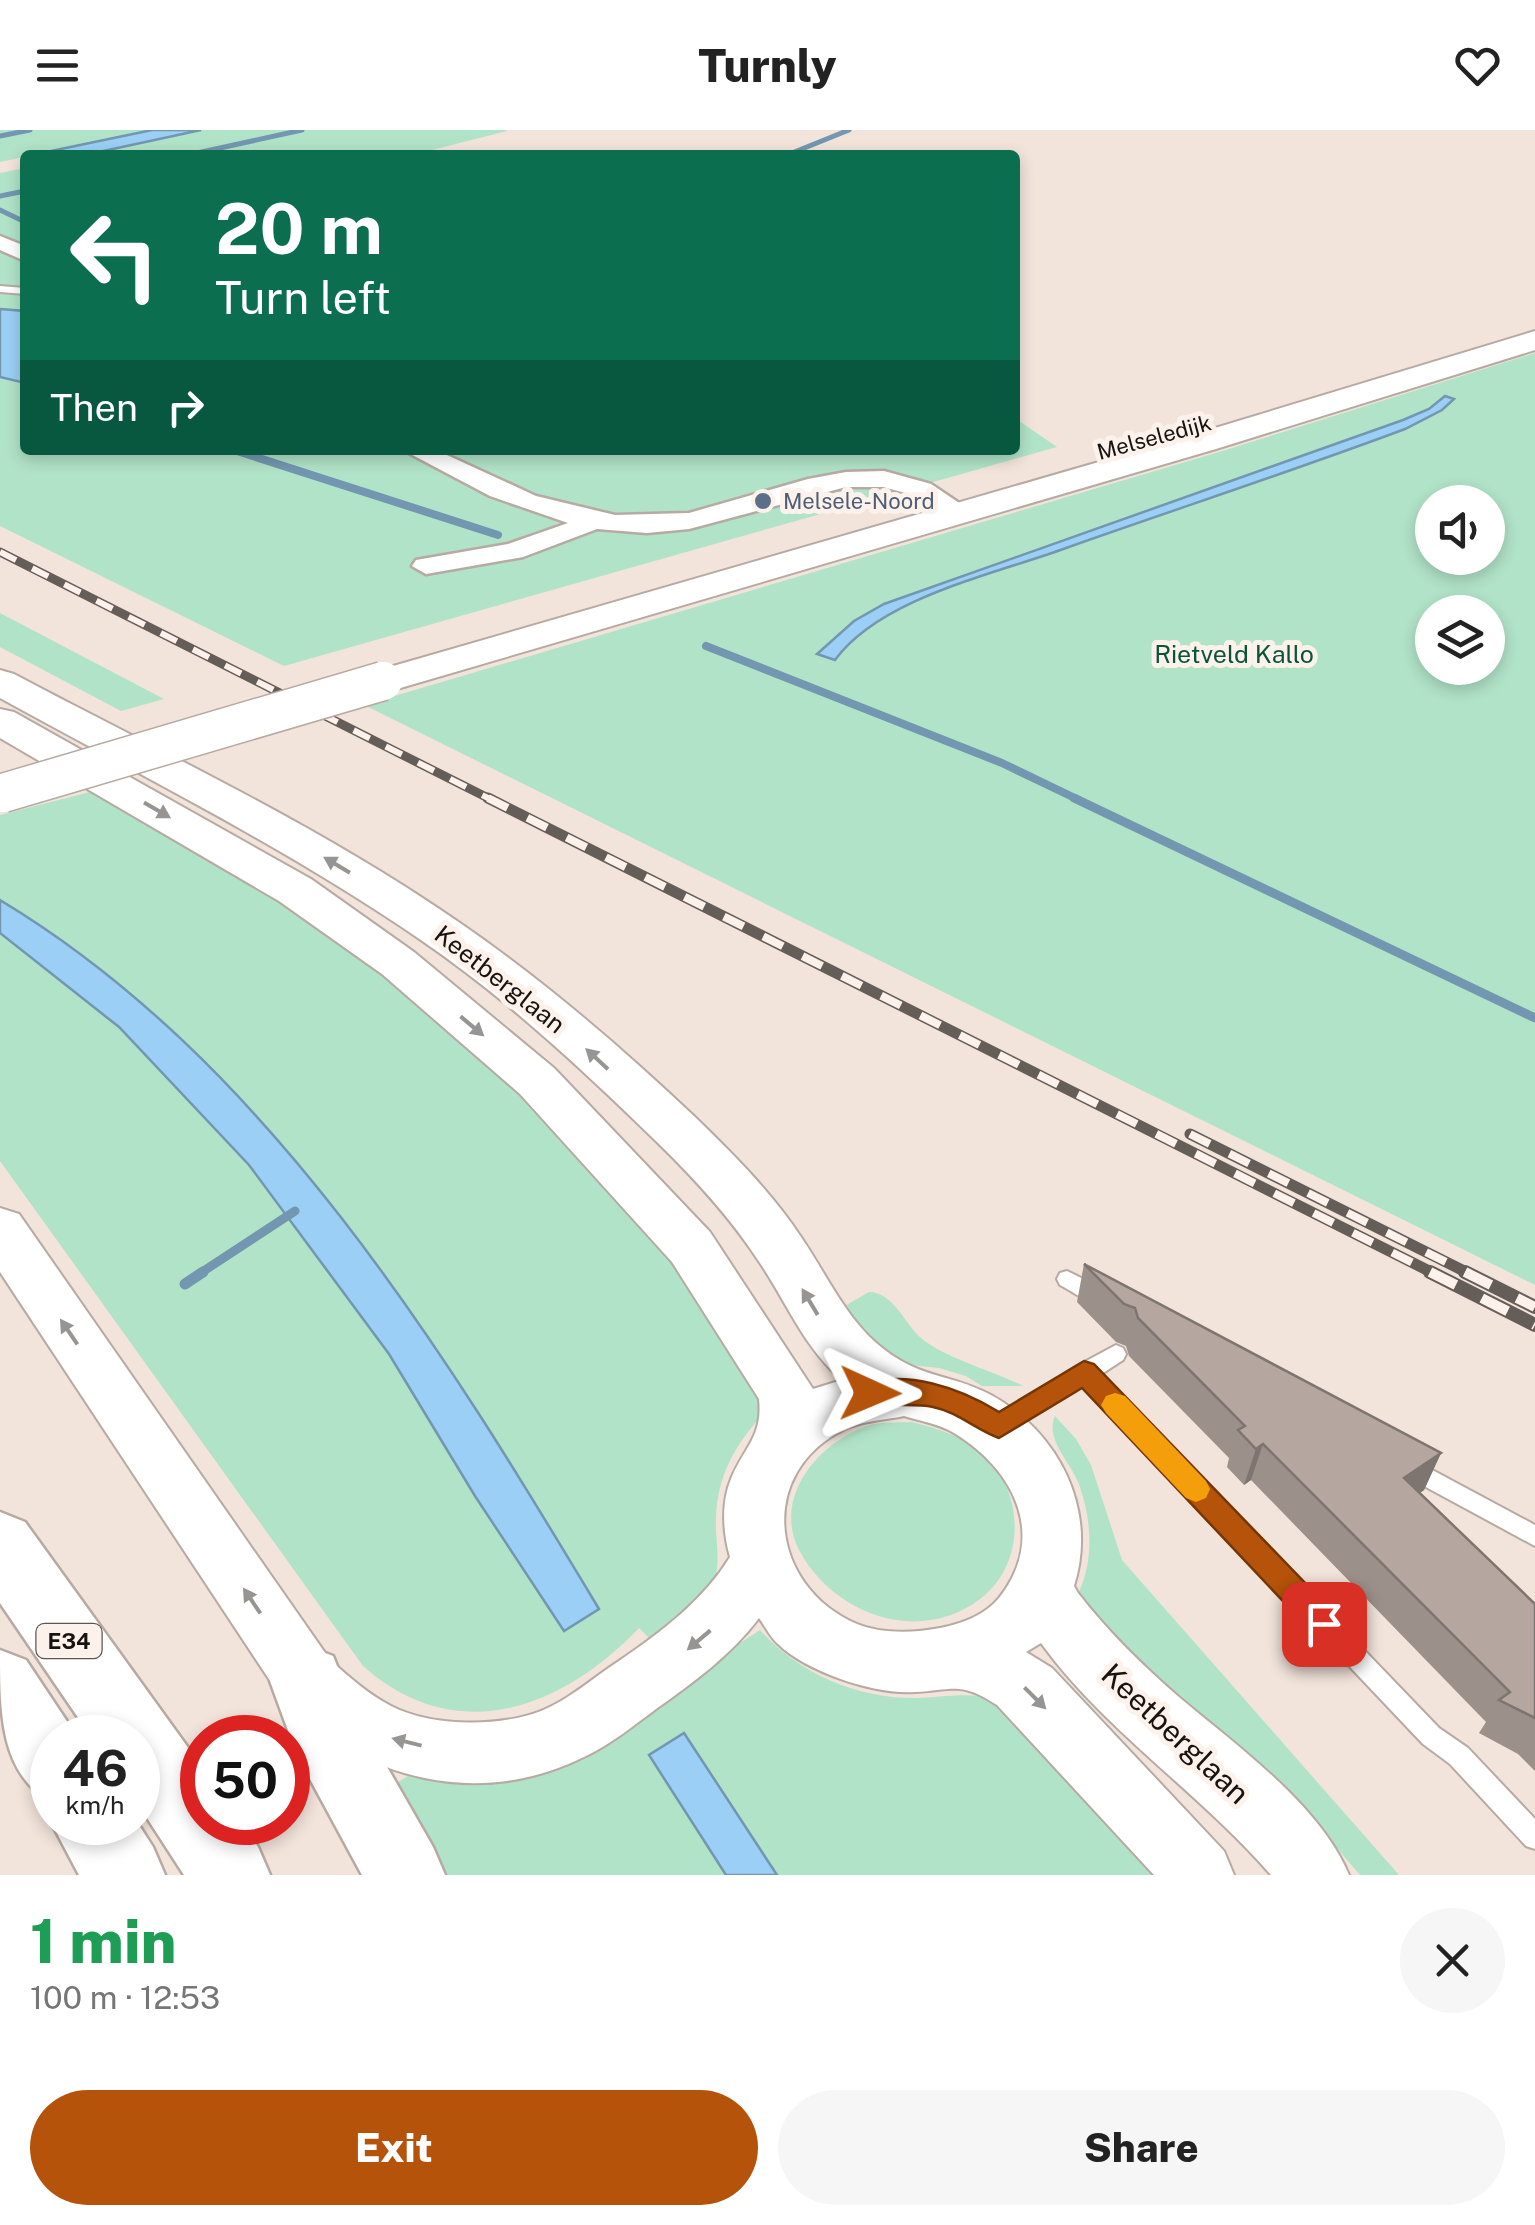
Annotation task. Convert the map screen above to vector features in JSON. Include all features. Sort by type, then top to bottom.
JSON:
[{"type":"highway","name":"E34","points":[[0,1544],[121,1715]]},
{"type":"highway","points":[[307,1681],[324,1728],[405,1875]]},
{"type":"highway","points":[[0,1685],[30,1731]]},
{"type":"highway","name":"E34","points":[[160,1772],[230,1875]]},
{"type":"highway","points":[[105,1845],[125,1875]]},
{"type":"main road","name":"Melseledijk","points":[[1,784],[366,672],[950,504],[1204,442],[1535,340]]},
{"type":"main road","name":"Keetberglaan","points":[[0,682],[296,840],[438,930],[501,976],[570,1033],[696,1152],[765,1226],[840,1343],[858,1364],[904,1392]]},
{"type":"main road","name":"Keetberglaan","points":[[0,720],[295,890],[398,963],[537,1081],[691,1246],[722,1300],[787,1394],[790,1422],[784,1436]]},
{"type":"main road","points":[[0,1230],[307,1681],[348,1716],[387,1737],[436,1749],[478,1753],[519,1750],[555,1738],[674,1661],[740,1600],[759,1565]]},
{"type":"main road","points":[[904,1392],[938,1396],[970,1408],[999,1426],[1044,1484],[1054,1518],[1053,1553],[1042,1587],[1010,1626],[989,1643],[950,1658],[911,1663],[891,1660],[834,1644],[802,1624],[776,1596],[759,1565],[751,1530],[753,1496],[764,1464],[784,1436],[809,1416],[838,1401],[870,1393],[904,1392]]},
{"type":"main road","name":"Keetberglaan","points":[[1042,1587],[1050,1606],[1089,1653],[1236,1788],[1315,1875]]},
{"type":"main road","points":[[950,1658],[999,1668],[1029,1690],[1200,1875]]},
{"type":"street","points":[[426,455],[544,511],[594,520],[648,525],[702,518],[859,476],[888,476],[950,504]]},
{"type":"street","points":[[426,566],[487,559],[558,540],[594,520]]},
{"type":"lane","points":[[1067,1279],[1119,1307]]},
{"type":"lane","points":[[999,1426],[1116,1354]]},
{"type":"lane","points":[[1084,1372],[1431,1736],[1459,1756],[1535,1837]]},
{"type":"lane","points":[[1396,1460],[1535,1536]]},
{"type":"green space","points":[[0,130],[152,130],[57,150],[20,150],[20,158],[0,162]]},
{"type":"green space","points":[[201,130],[507,131],[432,150],[108,150]]},
{"type":"green space","points":[[20,169],[20,311],[0,309],[0,173]]},
{"type":"green space","name":"Rietveld Kallo","points":[[1535,353],[1535,1285],[364,705],[1219,452]]},
{"type":"green space","points":[[0,377],[20,382],[20,455],[1020,455],[1020,421],[1057,447],[284,666],[0,526]]},
{"type":"green space","points":[[0,613],[164,699],[121,711],[0,647]]},
{"type":"green space","points":[[90,792],[280,900],[382,972],[519,1092],[670,1256],[751,1359],[763,1414],[744,1437],[724,1475],[717,1503],[716,1574],[700,1605],[661,1650],[639,1628],[609,1657],[542,1698],[470,1712],[434,1706],[398,1691],[363,1666],[0,1161],[0,815]]},
{"type":"green space","points":[[869,1292],[885,1297],[931,1345],[1023,1386],[982,1386],[966,1376],[939,1368],[899,1364],[836,1311]]},
{"type":"green space","points":[[1055,1416],[1076,1439],[1091,1465],[1122,1560],[1399,1875],[1360,1875],[1301,1806],[1142,1681],[1077,1596],[1089,1556],[1089,1528],[1080,1487],[1053,1434]]},
{"type":"green space","points":[[912,1422],[961,1439],[987,1457],[1008,1491],[1015,1530],[1005,1568],[980,1599],[956,1613],[904,1621],[855,1606],[833,1591],[799,1550],[791,1511],[805,1474],[832,1445],[872,1424]]},
{"type":"green space","points":[[760,1630],[792,1659],[850,1688],[892,1697],[992,1698],[1175,1875],[777,1875],[702,1760],[649,1755],[726,1875],[446,1875],[395,1784],[419,1769],[603,1733]]},
{"type":"water","points":[[152,130],[201,130],[108,150],[56,150]]},
{"type":"water","points":[[0,309],[20,311],[20,382],[0,377]]},
{"type":"water","points":[[1445,396],[1454,399],[1442,410],[1405,429],[941,590],[881,620],[855,638],[835,660],[817,654],[854,621],[884,604],[1403,420],[1429,409]]},
{"type":"water","points":[[0,900],[96,966],[184,1042],[265,1126],[341,1217],[411,1313],[477,1411],[599,1609],[564,1631],[475,1496],[389,1354],[249,1165],[119,1027],[0,933]]},
{"type":"water","points":[[684,1733],[777,1875],[726,1875],[649,1755]]},
{"type":"building","points":[[1084,1264],[1441,1453],[1404,1478],[1535,1604],[1535,1718],[1499,1700],[1510,1692],[1263,1444],[1256,1449],[1238,1430],[1245,1426],[1138,1318],[1135,1308],[1124,1304]]},
{"type":"waterway","points":[[0,136],[30,130]]},
{"type":"waterway","points":[[211,150],[302,130]]},
{"type":"waterway","points":[[799,150],[849,130]]},
{"type":"waterway","points":[[0,196],[20,192]]},
{"type":"waterway","points":[[0,210],[20,220]]},
{"type":"waterway","points":[[250,455],[498,535]]},
{"type":"waterway","points":[[706,646],[1002,763],[1079,800]]},
{"type":"waterway","points":[[1074,798],[1535,1018]]},
{"type":"waterway","points":[[199,1274],[295,1211]]},
{"type":"waterway","points":[[185,1284],[203,1272]]},
{"type":"railway","points":[[0,552],[492,800]]},
{"type":"railway","points":[[488,798],[1435,1274]]},
{"type":"railway","points":[[1190,1134],[1470,1274]]},
{"type":"railway","points":[[1430,1272],[1535,1325]]},
{"type":"railway","points":[[1465,1272],[1535,1307]]},
{"type":"slow traffic","points":[[1115,1405],[1196,1489]]},
{"type":"place","name":"Melsele-Noord","points":[[763,501]]},
{"type":"route","points":[[870,1393],[938,1396],[970,1408],[999,1426],[1084,1372],[1324,1624]]}]
